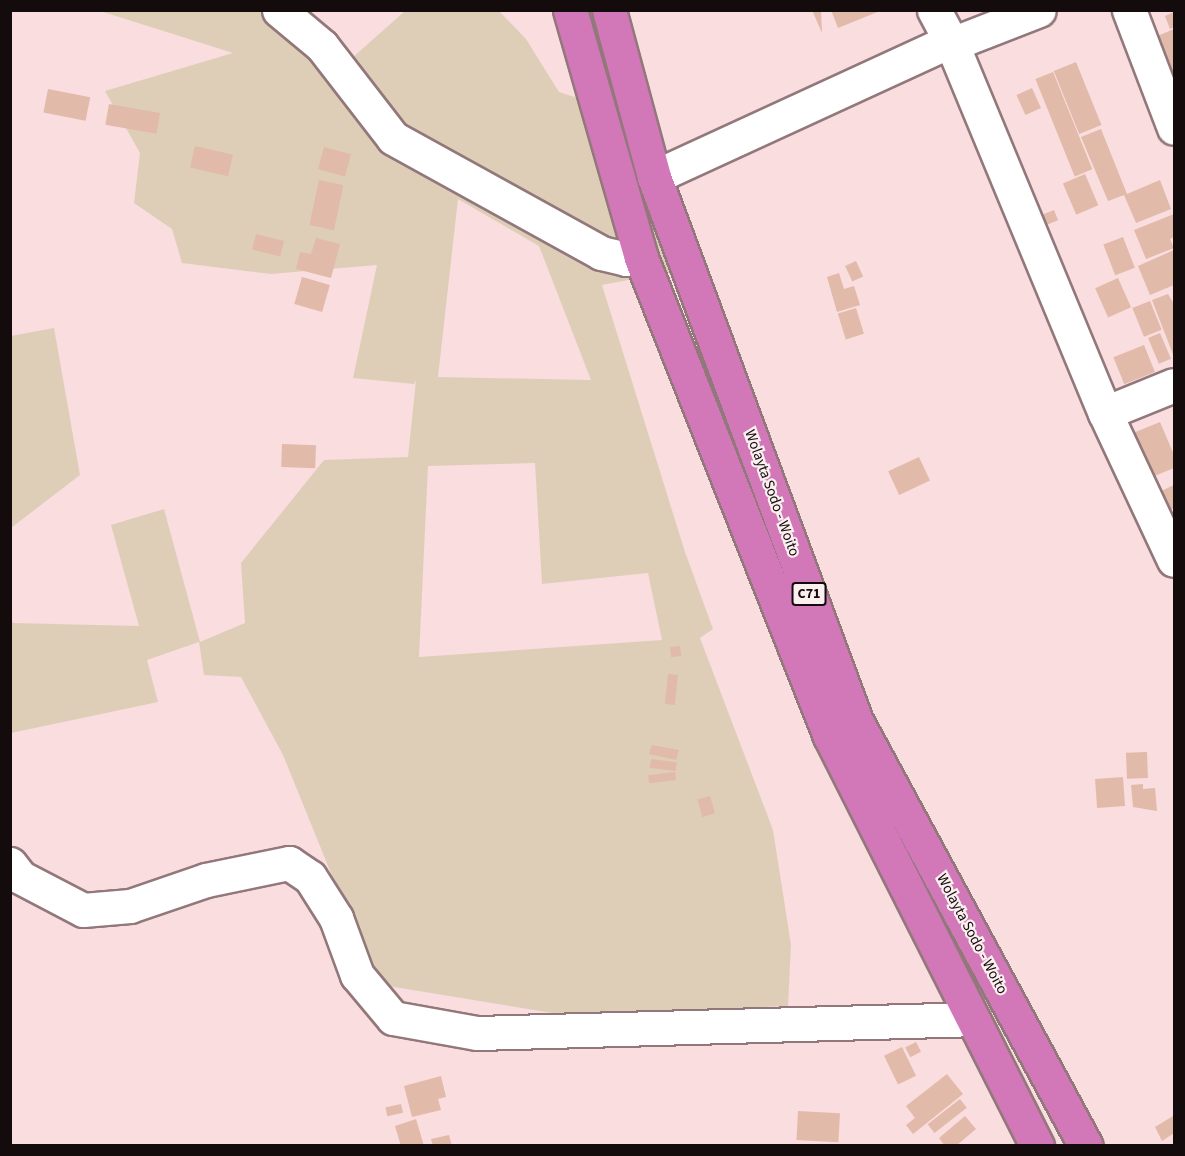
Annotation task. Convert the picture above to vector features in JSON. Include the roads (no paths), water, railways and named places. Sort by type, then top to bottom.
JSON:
[{"type":"highway","name":"C71","points":[[570,10],[640,258],[830,736],[1037,1146]]},
{"type":"highway","name":"Wolayta Sodo - Woito","points":[[609,10],[654,177],[856,721],[1086,1146]]},
{"type":"street","points":[[279,10],[322,46],[393,138],[601,253],[626,259],[640,258]]},
{"type":"street","points":[[934,10],[952,44],[1105,413],[1174,560]]},
{"type":"street","points":[[654,177],[941,45],[952,44],[1039,10]]},
{"type":"street","points":[[1129,10],[1174,128]]},
{"type":"street","points":[[1105,413],[1174,385]]},
{"type":"street","points":[[10,864],[20,877],[83,910],[130,906],[206,880],[289,863],[310,877],[336,918],[357,975],[393,1018],[477,1033],[971,1018]]}]
